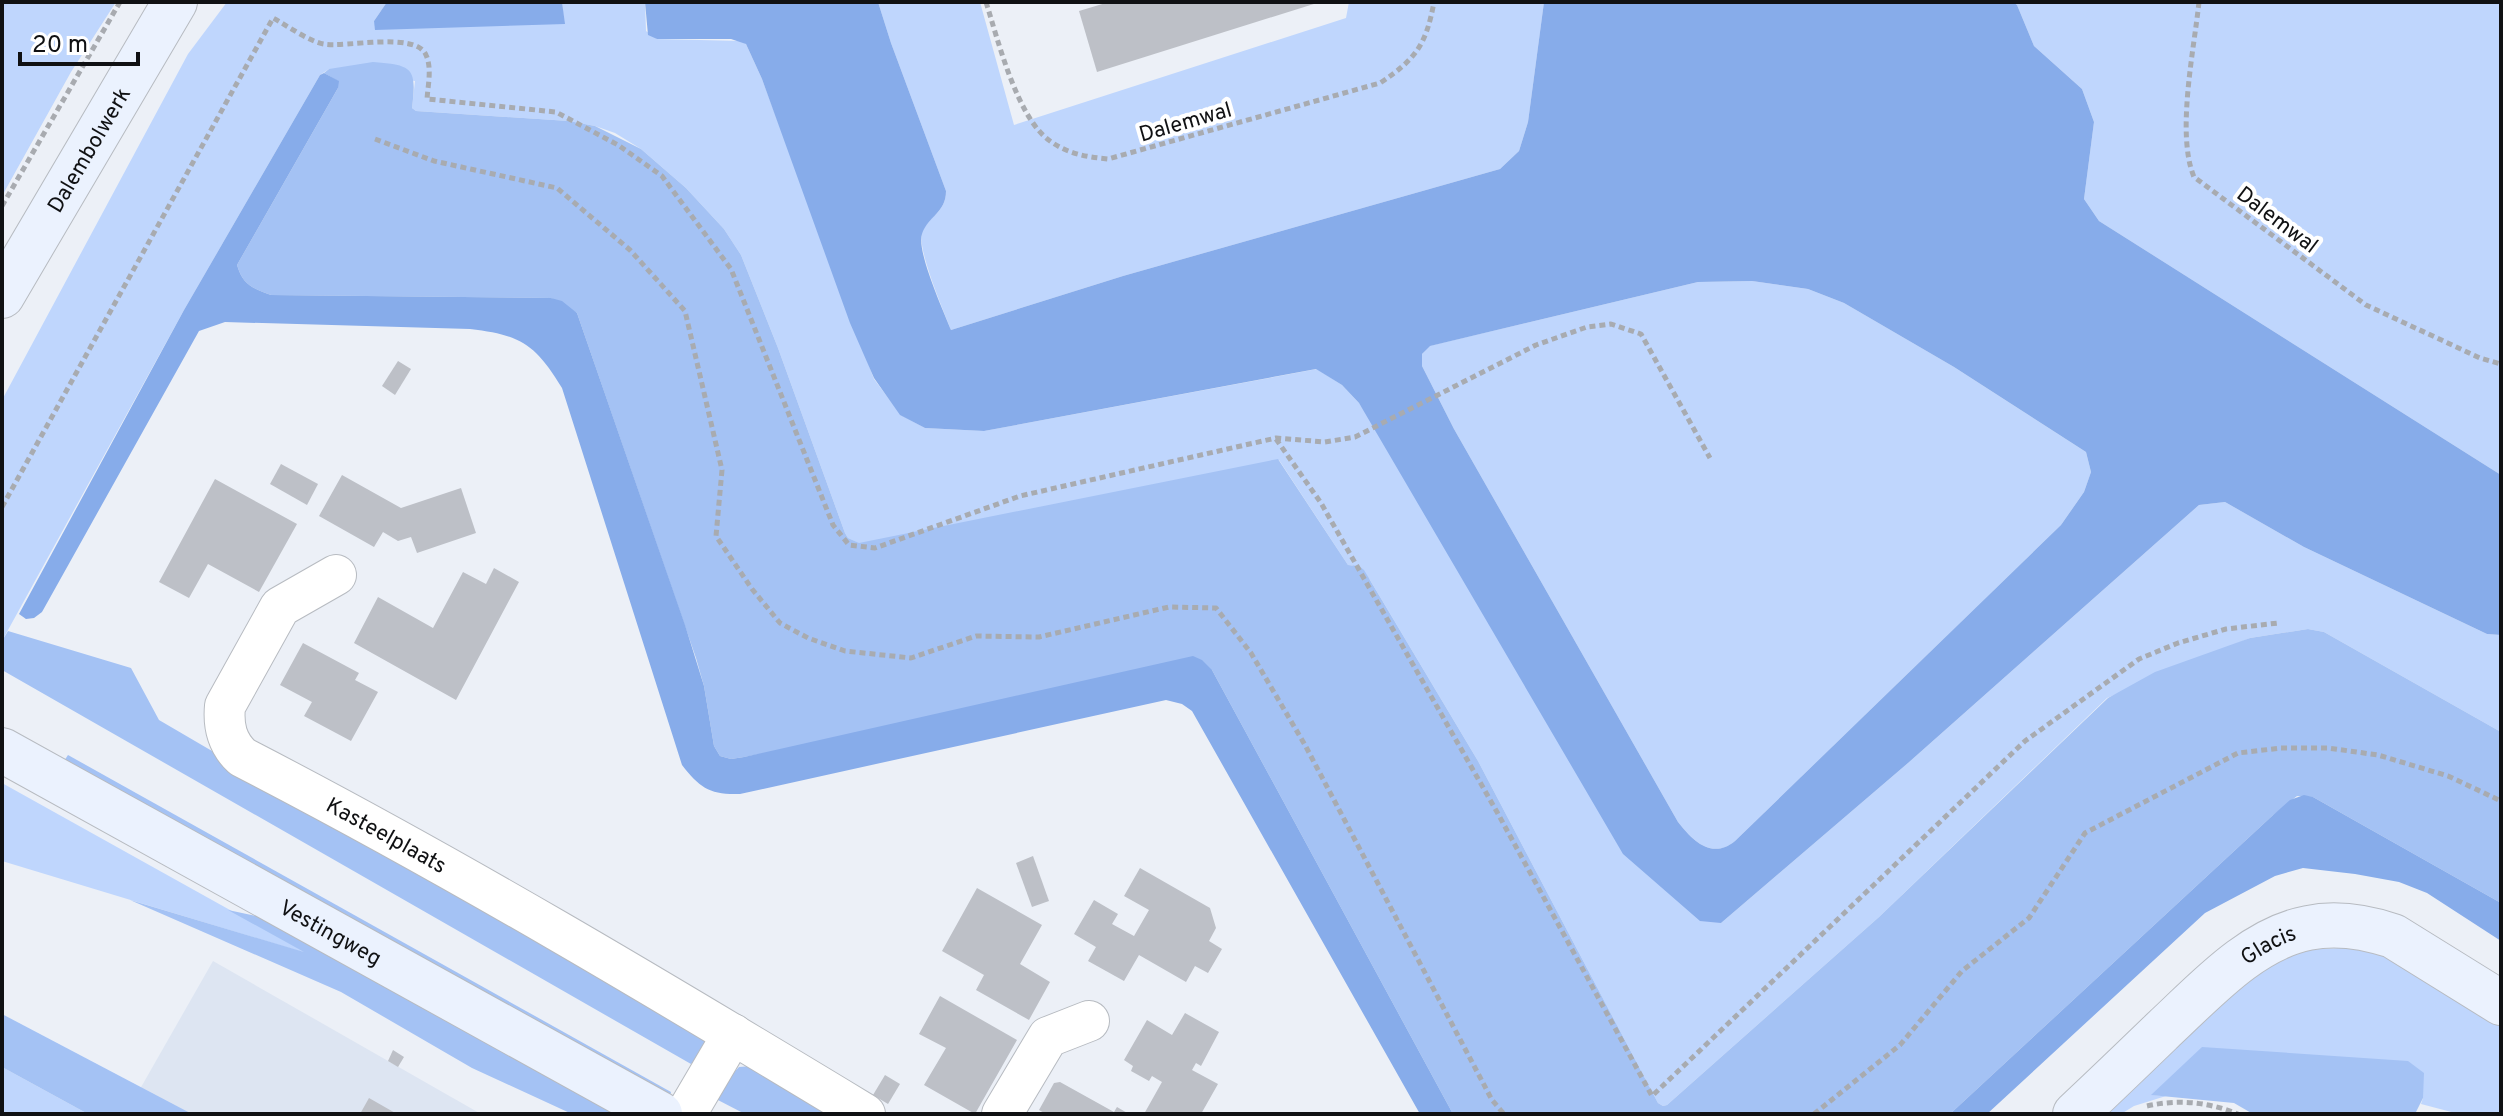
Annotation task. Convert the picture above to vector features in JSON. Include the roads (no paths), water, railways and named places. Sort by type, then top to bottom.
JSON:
[{"type":"street","name":"Dalembolwerk","points":[[2,296],[175,2]]},
{"type":"street","name":"Kasteelplaats","points":[[336,575],[280,607],[225,706],[224,719],[231,747],[242,757],[371,823],[502,897],[733,1034]]},
{"type":"street","name":"Vestingweg","points":[[2,750],[660,1114]]},
{"type":"street","name":"Glacis","points":[[2075,1114],[2233,967],[2269,942],[2309,928],[2352,927],[2373,929],[2393,936],[2501,1003]]},
{"type":"street","points":[[1002,1114],[1048,1037],[1089,1021]]},
{"type":"street","points":[[686,1114],[733,1034],[865,1114]]}]
